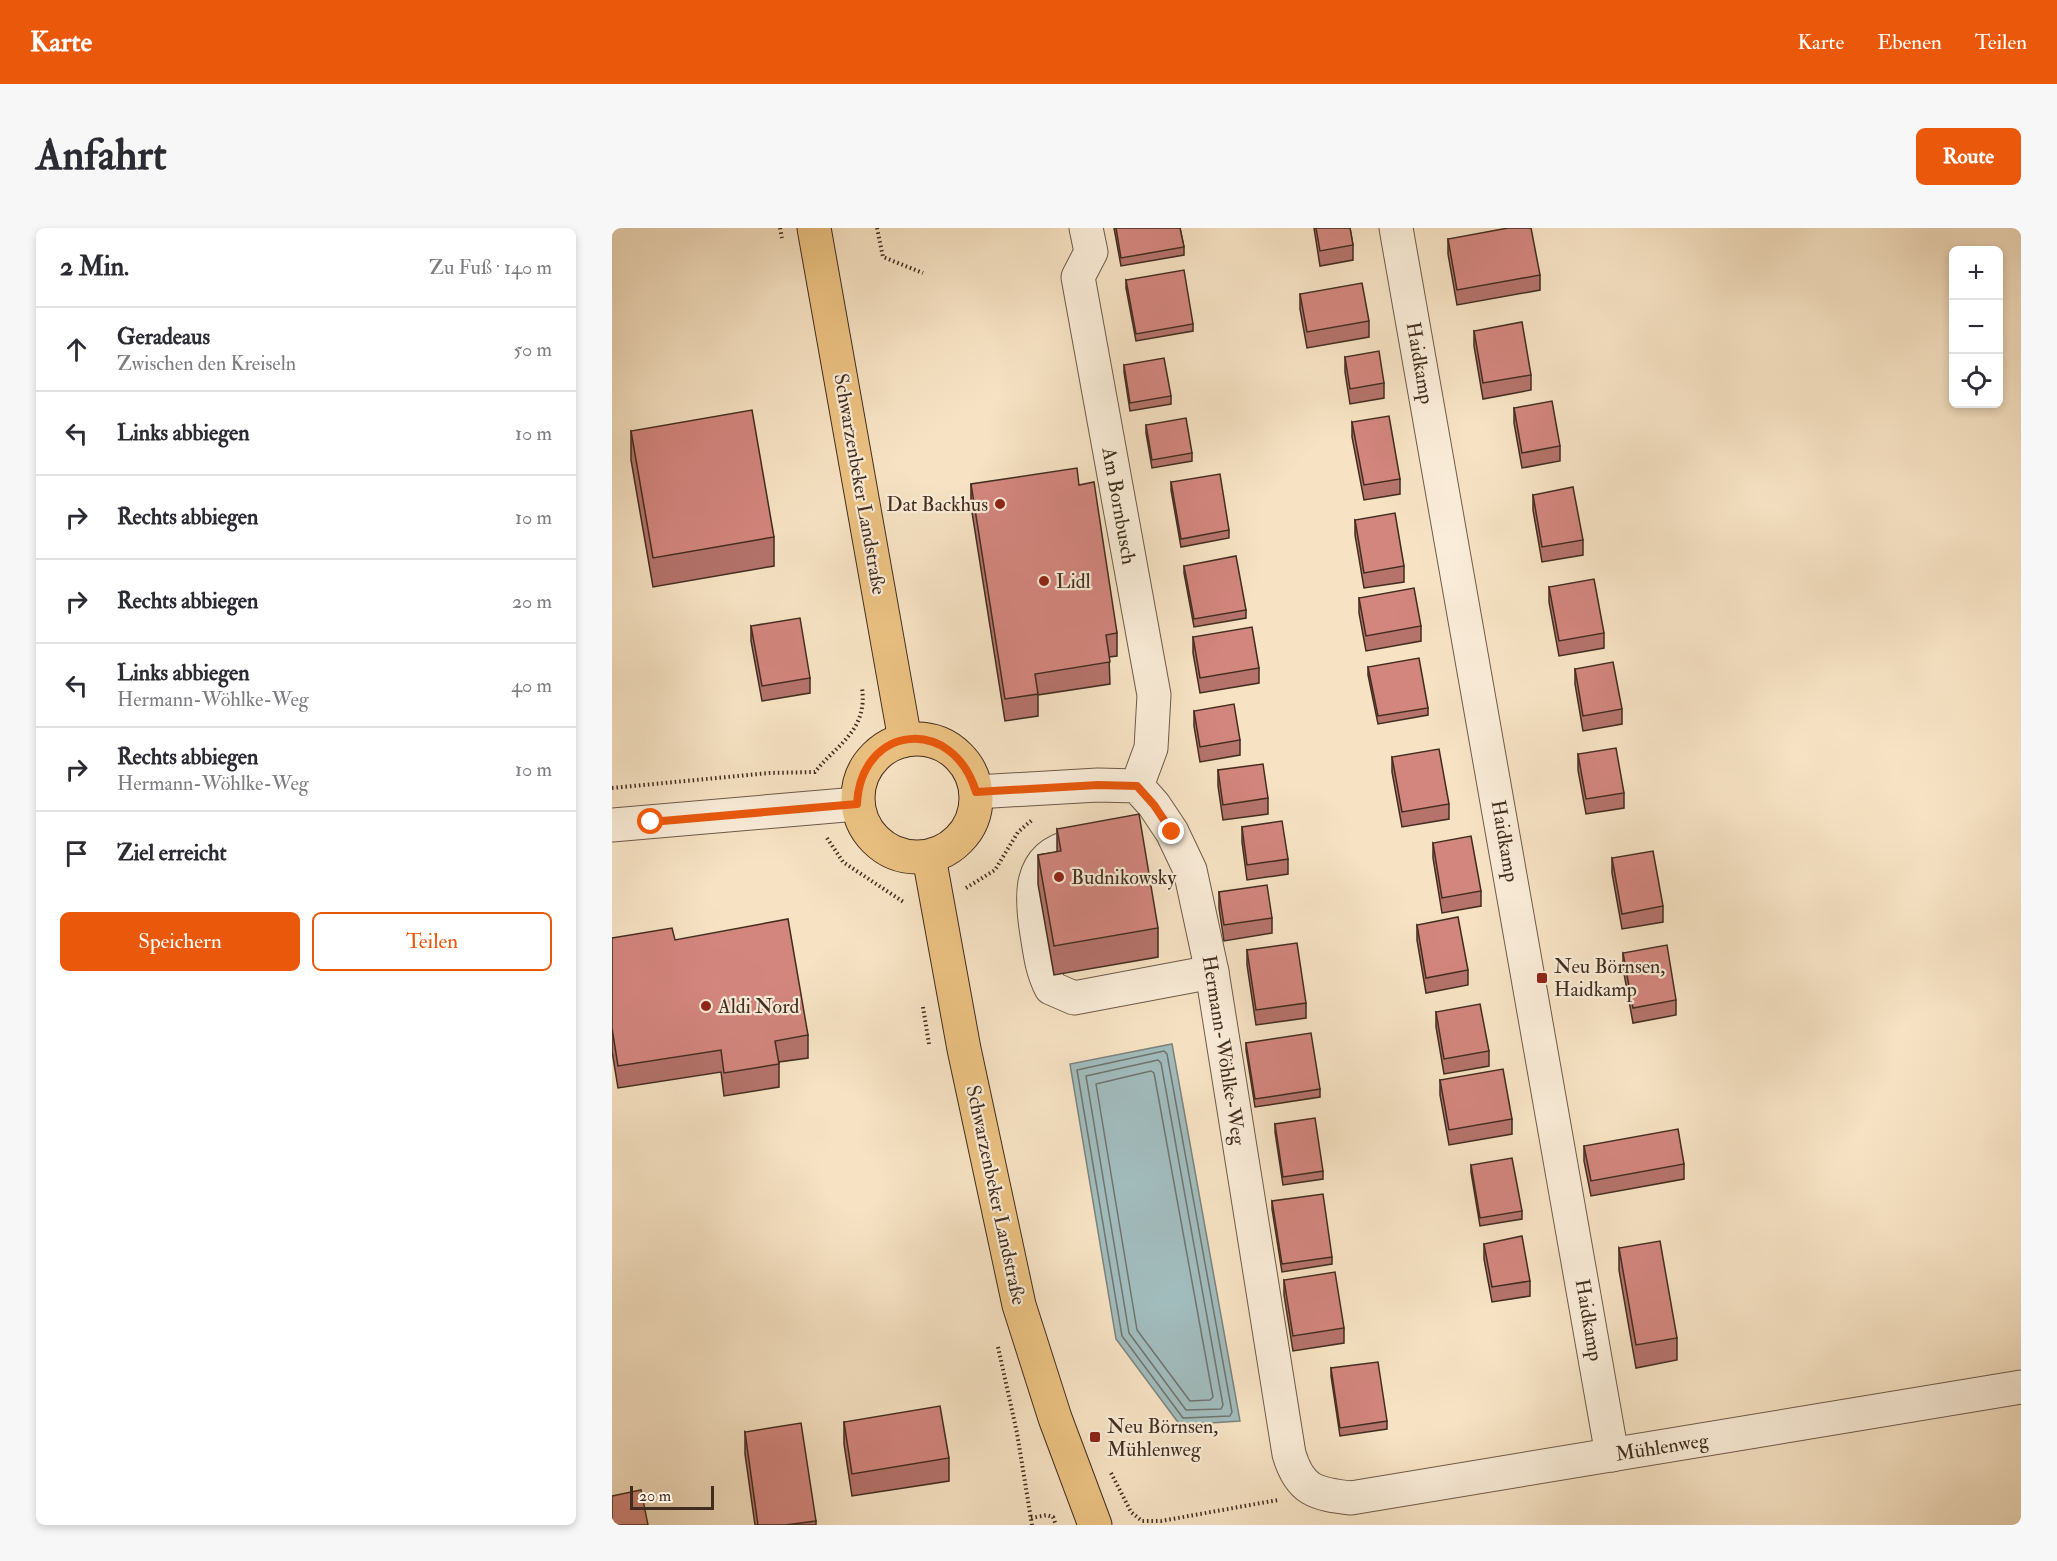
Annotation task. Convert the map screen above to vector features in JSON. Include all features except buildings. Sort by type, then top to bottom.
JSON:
[{"type":"main road","name":"Schwarzenbeker Landstraße","points":[[814,228],[905,740]]},
{"type":"main road","points":[[925,739],[944,745],[959,757],[970,773],[976,792],[975,810],[969,826],[959,840],[945,851],[929,857],[909,858],[890,852],[873,840],[863,823],[857,804],[858,786],[864,770],[875,756],[889,746],[905,740],[925,739]]},
{"type":"main road","name":"Schwarzenbeker Landstraße","points":[[929,857],[964,1050],[1019,1305],[1055,1418],[1095,1525]]},
{"type":"street","name":"Am Bornbusch","points":[[1086,228],[1091,252],[1078,277],[1154,695],[1150,747],[1132,814]]},
{"type":"street","name":"Haidkamp","points":[[1396,228],[1612,1455]]},
{"type":"street","points":[[976,792],[1098,785],[1132,814],[1062,848],[1051,855],[1037,874],[1031,898],[1043,974],[1051,988],[1074,998],[1212,972]]},
{"type":"street","points":[[612,825],[857,804]]},
{"type":"street","name":"Hermann-Wöhlke-Weg","points":[[1132,814],[1172,832],[1190,870],[1212,972],[1289,1454],[1294,1471],[1305,1486]]},
{"type":"street","name":"Mühlenweg","points":[[1305,1486],[1322,1494],[1351,1498],[2021,1387]]},
{"type":"path","points":[[780,228],[782,240]]},
{"type":"path","points":[[877,228],[883,257],[923,273]]},
{"type":"path","points":[[612,788],[769,773],[815,772],[824,761],[840,749],[858,722],[863,692],[861,681]]},
{"type":"path","points":[[823,832],[843,862],[867,881],[904,901],[907,909]]},
{"type":"path","points":[[922,1004],[930,1049]]},
{"type":"path","points":[[996,1340],[1017,1433],[1032,1525]]},
{"type":"path","points":[[1109,1470],[1131,1512],[1142,1521],[1161,1521],[1284,1500],[1305,1486]]},
{"type":"path","points":[[1031,1518],[1047,1515],[1053,1517],[1056,1525]]},
{"type":"water","points":[[1172,1044],[1240,1421],[1180,1425],[1116,1339],[1070,1064]]},
{"type":"place","name":"Dat Backhus","points":[[1000,504]]},
{"type":"place","name":"Lidl","points":[[1044,581]]},
{"type":"place","name":"Budnikowsky","points":[[1059,877]]},
{"type":"place","name":"Neu Börnsen, Haidkamp","points":[[1542,978]]},
{"type":"place","name":"Aldi Nord","points":[[706,1006]]},
{"type":"place","name":"Neu Börnsen, Mühlenweg","points":[[1095,1437]]},
{"type":"route","points":[[651,822],[857,804],[858,786],[864,770],[875,756],[889,746],[905,740],[925,739],[944,745],[959,757],[970,773],[976,792],[1098,785],[1137,786],[1154,805],[1172,832]]}]
